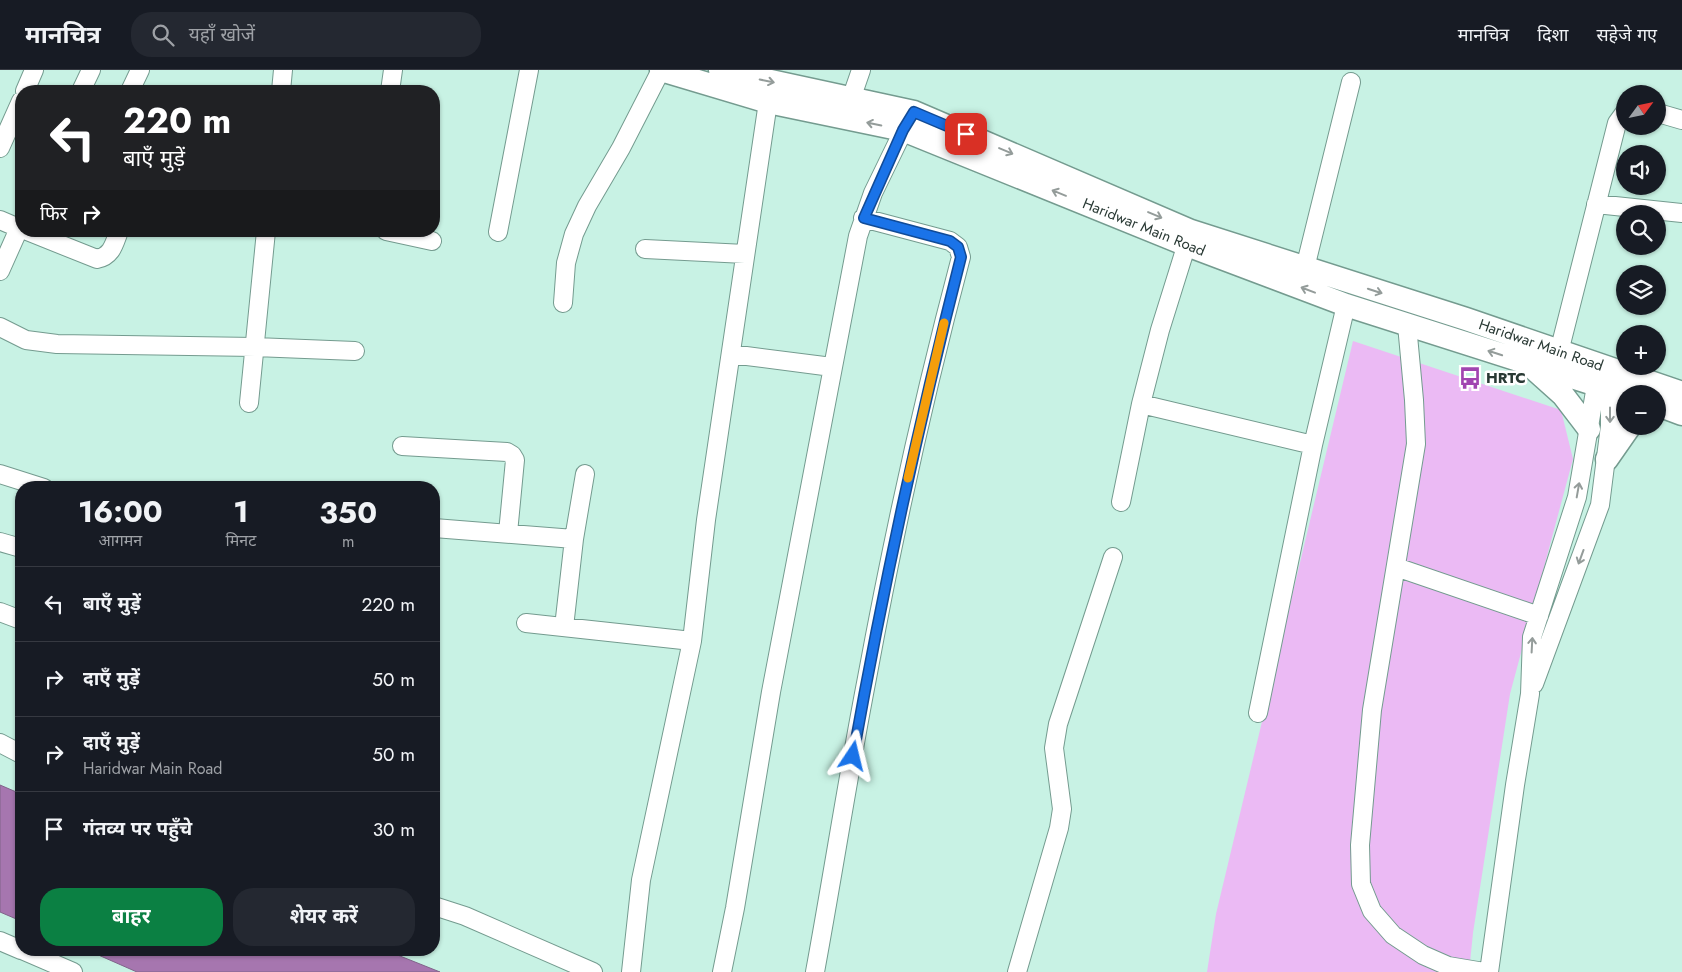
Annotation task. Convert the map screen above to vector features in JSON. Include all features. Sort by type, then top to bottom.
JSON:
[{"type":"main road","name":"Haridwar Main Road","points":[[661,70],[768,102],[908,121]]},
{"type":"main road","name":"Haridwar Main Road","points":[[726,71],[851,99],[908,121],[1346,305],[1529,364],[1610,381],[1682,393]]},
{"type":"main road","name":"Haridwar Main Road","points":[[1189,238],[1305,268],[1466,319],[1559,352],[1610,381]]},
{"type":"main road","points":[[1529,364],[1563,396],[1589,429]]},
{"type":"main road","points":[[1666,408],[1682,414]]},
{"type":"main road","points":[[1607,459],[1624,435]]},
{"type":"street","points":[[28,85],[34,70]]},
{"type":"street","points":[[84,85],[91,70]]},
{"type":"street","points":[[133,85],[140,70]]},
{"type":"street","points":[[282,85],[283,70]]},
{"type":"street","points":[[391,85],[393,70]]},
{"type":"street","points":[[498,232],[529,70]]},
{"type":"street","points":[[563,303],[566,263],[574,234],[587,206],[621,148],[661,70]]},
{"type":"street","points":[[851,99],[861,70]]},
{"type":"street","points":[[1305,268],[1351,82]]},
{"type":"street","points":[[632,972],[641,880],[692,641],[706,520],[768,102]]},
{"type":"street","points":[[1666,115],[1682,120]]},
{"type":"street","points":[[0,148],[11,119]]},
{"type":"street","points":[[722,972],[737,898],[771,692],[858,236],[864,218],[908,121]]},
{"type":"street","points":[[1559,352],[1616,127]]},
{"type":"street","points":[[1596,204],[1682,214]]},
{"type":"street","points":[[815,972],[894,537],[927,391],[961,257],[958,247],[950,241],[864,218]]},
{"type":"street","points":[[0,220],[15,225]]},
{"type":"street","points":[[0,271],[17,237]]},
{"type":"street","points":[[44,237],[97,259],[104,258],[112,251],[117,237]]},
{"type":"street","points":[[248,403],[265,237]]},
{"type":"street","points":[[417,237],[432,240]]},
{"type":"street","points":[[1121,502],[1141,404],[1160,330],[1189,238]]},
{"type":"street","points":[[645,249],[745,254]]},
{"type":"street","points":[[1258,712],[1313,445],[1346,305]]},
{"type":"street","points":[[1407,325],[1416,444],[1372,710],[1360,845],[1360,884],[1372,911],[1393,935],[1423,955],[1448,966],[1484,972]]},
{"type":"street","points":[[0,328],[26,340],[57,344],[255,347],[355,351]]},
{"type":"street","points":[[731,354],[832,367]]},
{"type":"street","points":[[1489,972],[1515,785],[1530,694],[1532,637],[1577,497],[1589,429],[1610,381]]},
{"type":"street","points":[[1530,694],[1600,505],[1607,459],[1610,381]]},
{"type":"street","points":[[1141,404],[1313,445]]},
{"type":"street","points":[[402,446],[507,452],[512,455],[515,460],[508,533]]},
{"type":"street","points":[[0,474],[22,481]]},
{"type":"street","points":[[564,626],[574,539],[585,474]]},
{"type":"street","points":[[440,528],[574,539]]},
{"type":"street","points":[[0,542],[15,546]]},
{"type":"street","points":[[1017,972],[1062,809],[1054,748],[1058,724],[1113,558]]},
{"type":"street","points":[[1396,567],[1539,616]]},
{"type":"street","points":[[0,612],[15,618]]},
{"type":"street","points":[[526,623],[692,641]]},
{"type":"street","points":[[0,743],[15,751]]},
{"type":"street","points":[[440,908],[465,916],[593,972]]},
{"type":"street","points":[[0,941],[15,947]]},
{"type":"street","points":[[35,956],[73,972]]},
{"type":"shaded area","points":[[1353,341],[1561,410],[1573,459],[1510,694],[1473,933],[1469,972],[1207,972],[1216,914]]},
{"type":"shaded area","points":[[0,785],[15,791],[15,918],[0,912]]},
{"type":"shaded area","points":[[101,956],[400,956],[440,972],[137,972]]},
{"type":"slow traffic","points":[[908,478],[944,323]]},
{"type":"place","name":"HRTC","points":[[1470,378]]},
{"type":"route","points":[[853,756],[894,537],[940,336],[961,257],[958,247],[950,241],[864,218],[873,193],[903,130],[914,112],[966,134]]}]
